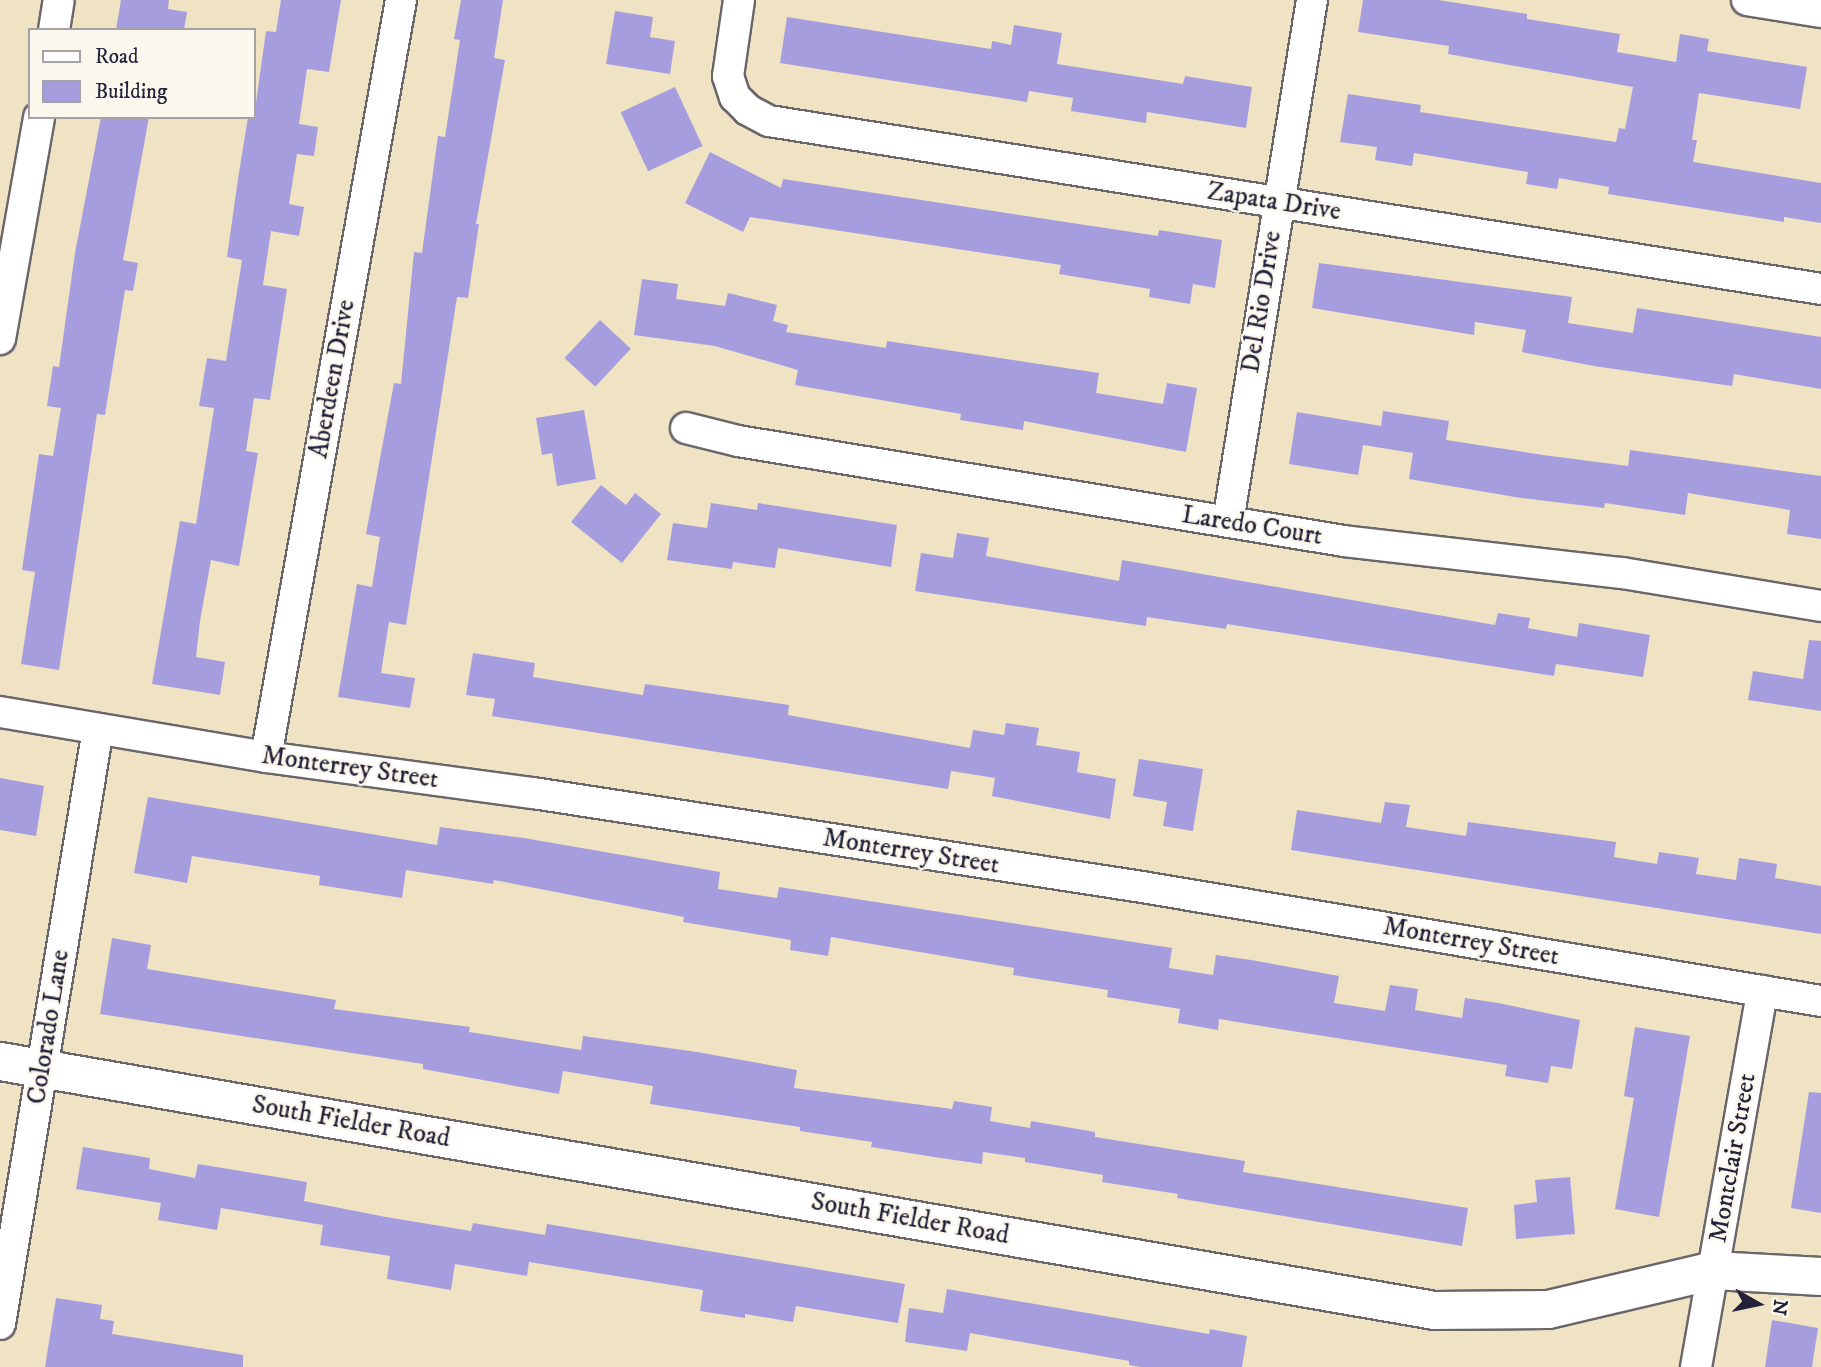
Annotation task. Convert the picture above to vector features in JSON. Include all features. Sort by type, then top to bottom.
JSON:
[{"type":"street","points":[[54,28],[60,0]]},
{"type":"street","name":"Aberdeen Drive","points":[[266,757],[401,0]]},
{"type":"street","name":"Zapata Drive","points":[[738,0],[728,76],[735,97],[769,121],[1821,289]]},
{"type":"street","name":"Del Rio Drive","points":[[1228,522],[1312,0]]},
{"type":"street","points":[[1747,0],[1821,12]]},
{"type":"street","points":[[0,339],[39,119]]},
{"type":"street","name":"Laredo Court","points":[[685,428],[738,441],[1228,522],[1622,573],[1821,606]]},
{"type":"street","name":"Monterrey Street","points":[[0,712],[266,757],[533,793],[1128,885],[1821,1001]]},
{"type":"street","name":"Colorado Lane","points":[[0,1324],[99,729]]},
{"type":"street","name":"Montclair Street","points":[[1696,1367],[1762,991]]},
{"type":"street","name":"South Fielder Road","points":[[0,1061],[1434,1310],[1548,1309],[1713,1270],[1821,1276]]},
{"type":"building","points":[[121,0],[169,0],[168,9],[187,12],[184,28],[116,28]]},
{"type":"building","points":[[281,0],[341,0],[329,72],[307,69],[299,124],[318,127],[314,156],[297,154],[289,204],[304,207],[299,236],[271,231],[263,285],[287,289],[270,400],[254,398],[246,451],[258,453],[239,566],[211,560],[200,621],[196,657],[225,662],[220,695],[152,684],[180,521],[196,524],[214,408],[199,406],[207,358],[226,361],[242,260],[227,257],[238,179],[248,119],[256,119],[266,31],[276,32]]},
{"type":"building","points":[[461,0],[503,0],[494,58],[505,60],[476,224],[479,224],[468,298],[457,297],[406,625],[389,622],[381,673],[415,678],[410,708],[338,697],[357,584],[372,587],[380,537],[366,534],[394,383],[401,384],[414,252],[422,253],[438,136],[445,137],[460,40],[454,39]]},
{"type":"building","points":[[1363,0],[1438,0],[1527,14],[1527,19],[1620,34],[1617,52],[1676,62],[1680,34],[1709,39],[1707,51],[1807,67],[1800,109],[1699,93],[1692,140],[1697,140],[1693,162],[1821,183],[1821,223],[1784,217],[1784,222],[1608,194],[1609,187],[1559,178],[1557,189],[1526,184],[1528,172],[1414,153],[1412,166],[1375,160],[1377,147],[1340,142],[1348,94],[1421,105],[1420,112],[1616,142],[1619,128],[1625,129],[1633,87],[1448,54],[1449,46],[1358,32]]},
{"type":"building","points":[[615,11],[653,17],[650,37],[675,41],[670,74],[606,64]]},
{"type":"building","points":[[787,17],[991,49],[992,41],[1011,45],[1014,25],[1062,33],[1057,64],[1183,84],[1185,76],[1252,87],[1246,128],[1147,112],[1146,123],[1071,111],[1073,98],[1029,91],[1027,102],[780,63]]},
{"type":"building","points":[[675,87],[702,146],[648,171],[621,112]]},
{"type":"building","points":[[101,119],[149,119],[123,260],[138,263],[133,291],[125,290],[105,415],[97,414],[59,670],[21,664],[35,572],[22,570],[39,454],[53,456],[61,408],[47,406],[53,366],[59,367],[75,253]]},
{"type":"building","points":[[710,152],[781,188],[783,179],[1158,236],[1159,230],[1222,240],[1215,288],[1193,284],[1190,304],[1149,297],[1150,289],[1059,274],[1061,265],[750,217],[743,232],[685,203]]},
{"type":"building","points":[[1319,263],[1572,297],[1568,323],[1633,333],[1637,308],[1821,337],[1821,389],[1734,374],[1732,386],[1594,366],[1522,352],[1526,330],[1475,322],[1474,335],[1312,308]]},
{"type":"building","points":[[642,279],[678,284],[676,299],[725,306],[728,293],[777,305],[773,321],[788,325],[786,332],[886,348],[887,341],[1099,373],[1096,393],[1163,404],[1167,383],[1197,388],[1186,452],[1024,421],[1023,430],[960,420],[961,414],[795,385],[798,370],[715,346],[634,335]]},
{"type":"building","points":[[600,320],[631,349],[595,387],[565,358]]},
{"type":"building","points":[[584,410],[596,479],[557,486],[552,453],[542,455],[536,418]]},
{"type":"building","points":[[1383,411],[1449,421],[1446,440],[1543,455],[1628,466],[1630,450],[1821,476],[1821,539],[1787,534],[1790,510],[1688,493],[1685,515],[1605,503],[1604,508],[1521,498],[1409,479],[1413,453],[1363,445],[1358,475],[1289,464],[1297,412],[1381,426]]},
{"type":"building","points":[[601,485],[626,505],[635,493],[661,514],[622,563],[571,522]]},
{"type":"building","points":[[711,503],[757,510],[758,503],[897,525],[891,567],[778,548],[775,568],[733,562],[732,569],[667,560],[673,523],[707,528]]},
{"type":"building","points":[[957,533],[989,538],[986,556],[1119,581],[1122,560],[1495,625],[1498,613],[1530,618],[1528,628],[1577,637],[1579,623],[1650,635],[1643,677],[1556,664],[1554,676],[1227,624],[1226,629],[1147,617],[1146,626],[915,591],[921,553],[953,558]]},
{"type":"building","points":[[1809,640],[1821,641],[1821,711],[1748,700],[1753,671],[1803,679]]},
{"type":"building","points":[[473,653],[535,663],[533,677],[643,695],[645,684],[789,705],[788,715],[970,748],[973,730],[1004,735],[1006,723],[1039,728],[1036,745],[1080,752],[1077,772],[1116,779],[1110,819],[992,796],[995,778],[951,771],[948,789],[492,716],[495,699],[466,695]]},
{"type":"building","points":[[1139,759],[1203,769],[1193,831],[1163,826],[1167,802],[1133,796]]},
{"type":"building","points":[[0,778],[44,786],[36,836],[0,830]]},
{"type":"building","points":[[148,797],[437,845],[440,827],[524,838],[720,872],[718,889],[777,898],[779,887],[1172,948],[1169,968],[1213,975],[1216,955],[1251,960],[1339,976],[1334,1003],[1385,1011],[1390,985],[1418,989],[1415,1010],[1462,1018],[1465,998],[1498,1003],[1580,1020],[1572,1069],[1551,1066],[1548,1083],[1505,1076],[1507,1065],[1219,1019],[1218,1030],[1178,1023],[1180,1009],[1107,997],[1108,990],[1013,975],[1014,968],[831,937],[828,956],[790,950],[791,940],[683,922],[684,917],[494,880],[493,884],[406,870],[402,898],[319,885],[320,876],[192,856],[187,883],[134,873]]},
{"type":"building","points":[[1385,802],[1410,805],[1406,827],[1466,836],[1468,822],[1616,842],[1614,857],[1657,864],[1659,852],[1699,858],[1696,874],[1736,880],[1739,858],[1777,864],[1775,878],[1821,886],[1821,934],[1291,850],[1297,810],[1381,823]]},
{"type":"building","points":[[112,938],[151,945],[147,969],[336,1000],[334,1009],[470,1027],[469,1032],[581,1050],[583,1036],[697,1052],[797,1070],[794,1088],[952,1109],[954,1101],[992,1107],[990,1121],[1030,1128],[1031,1121],[1095,1132],[1095,1137],[1245,1161],[1243,1172],[1468,1208],[1462,1246],[1177,1198],[1178,1194],[1102,1182],[1103,1175],[1025,1162],[1025,1158],[983,1152],[982,1164],[871,1147],[872,1142],[800,1131],[800,1127],[650,1104],[653,1086],[563,1071],[559,1094],[423,1069],[423,1064],[100,1014]]},
{"type":"building","points":[[1635,1027],[1690,1036],[1659,1217],[1615,1209],[1634,1098],[1624,1096]]},
{"type":"building","points":[[1809,1092],[1821,1093],[1821,1213],[1791,1208]]},
{"type":"building","points":[[83,1147],[150,1158],[149,1169],[195,1178],[198,1164],[307,1182],[304,1201],[386,1217],[471,1231],[473,1223],[545,1235],[547,1224],[905,1284],[898,1323],[796,1306],[793,1322],[745,1314],[745,1318],[700,1311],[703,1290],[529,1262],[527,1276],[455,1264],[451,1290],[387,1279],[390,1256],[320,1245],[323,1225],[221,1208],[217,1230],[158,1220],[161,1203],[76,1189]]},
{"type":"building","points":[[1570,1177],[1575,1234],[1516,1239],[1514,1205],[1537,1202],[1535,1180]]},
{"type":"building","points":[[947,1289],[1209,1334],[1210,1329],[1247,1336],[1242,1367],[1141,1367],[1129,1365],[1129,1361],[970,1333],[967,1351],[905,1342],[909,1308],[943,1313]]},
{"type":"building","points":[[56,1298],[102,1305],[100,1319],[114,1321],[112,1334],[243,1355],[243,1367],[45,1367]]},
{"type":"building","points":[[1772,1320],[1818,1328],[1812,1367],[1765,1367]]}]
